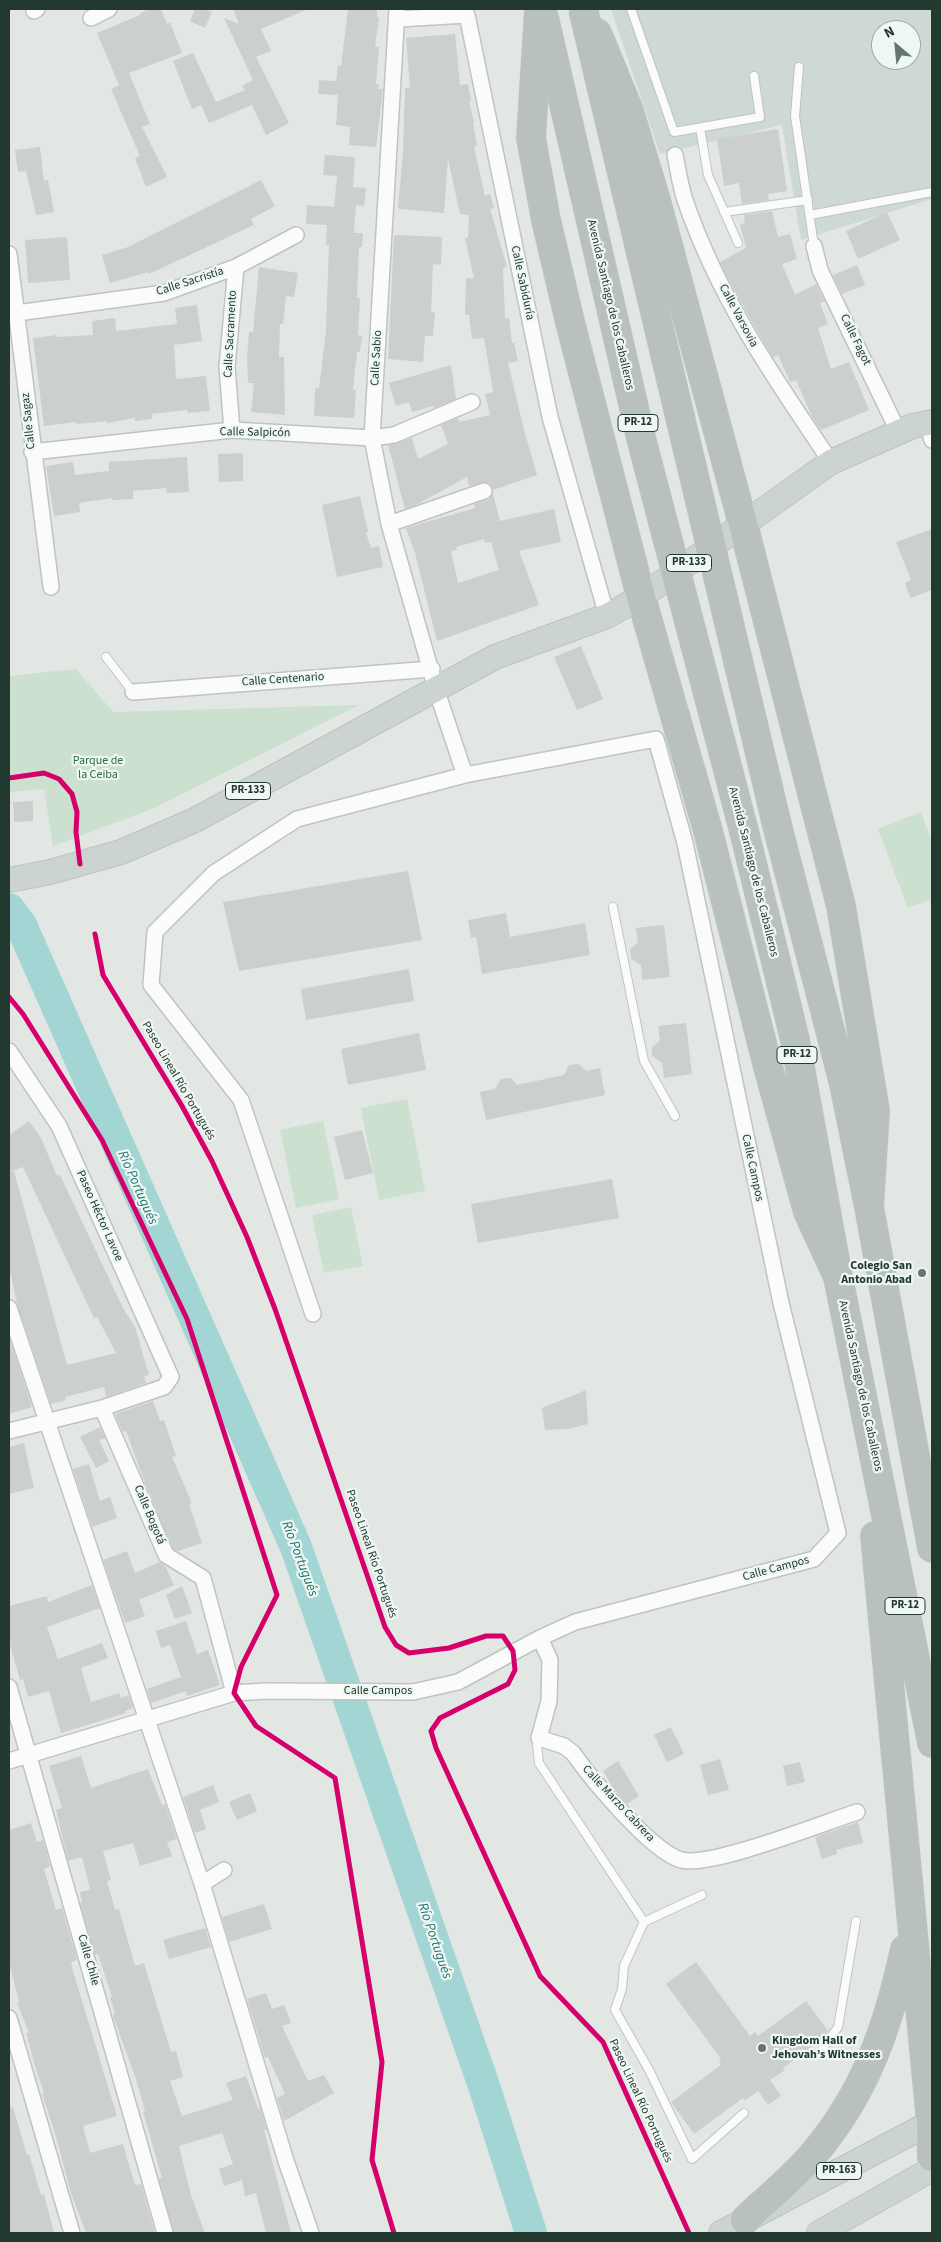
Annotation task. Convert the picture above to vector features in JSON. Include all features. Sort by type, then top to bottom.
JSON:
[{"type":"highway","points":[[540,9],[531,138],[546,220],[570,322],[641,597],[708,831],[767,1063],[808,1212],[838,1277]]},
{"type":"highway","name":"Avenida Santiago de los Caballeros","points":[[540,9],[641,438],[745,835],[795,1040],[838,1277],[932,1743]]},
{"type":"highway","points":[[585,9],[629,111],[655,197],[743,524],[841,906],[875,1111],[869,1207]]},
{"type":"highway","name":"PR-12","points":[[585,9],[778,829],[844,1084],[869,1207],[932,1548]]},
{"type":"highway","points":[[878,1470],[875,1539],[882,1597],[910,1923],[932,2122],[932,2157]]},
{"type":"highway","points":[[921,1488],[932,1520]]},
{"type":"highway","points":[[745,2220],[811,2157],[854,2095],[883,2034],[896,1991],[910,1923]]},
{"type":"main road","name":"PR-133","points":[[9,880],[50,872],[121,852],[195,820],[434,679],[607,616],[641,597],[831,462],[899,433],[930,428]]},
{"type":"main road","name":"PR-163","points":[[721,2233],[932,2122]]},
{"type":"main road","points":[[819,2233],[932,2169]]},
{"type":"street","points":[[91,18],[109,9]]},
{"type":"street","name":"Calle Sabio","points":[[398,14],[372,438],[390,524],[434,679],[465,775]]},
{"type":"street","name":"Calle Sabiduría","points":[[398,14],[467,15],[550,417],[607,616]]},
{"type":"street","name":"Calle Varsovia","points":[[675,155],[684,199],[724,293],[753,346],[831,462]]},
{"type":"street","name":"Calle Sacristía","points":[[17,313],[164,293],[236,267],[296,235]]},
{"type":"street","name":"Calle Fagot","points":[[814,246],[820,270],[899,433]]},
{"type":"street","name":"Calle Sagaz","points":[[9,254],[32,452],[51,587]]},
{"type":"street","name":"Calle Sacramento","points":[[232,430],[228,367],[236,267]]},
{"type":"street","name":"Calle Salpicón","points":[[32,452],[232,430],[372,438],[394,434],[472,402]]},
{"type":"street","points":[[390,524],[484,491]]},
{"type":"street","name":"Calle Centenario","points":[[133,692],[434,679]]},
{"type":"street","name":"Calle Campos","points":[[9,1761],[234,1693],[266,1691],[413,1692],[458,1682],[540,1638],[575,1622],[814,1559],[838,1532],[781,1303],[685,843],[656,739],[465,775]]},
{"type":"street","points":[[313,1314],[241,1100],[152,984],[155,932],[214,872],[297,819],[465,775]]},
{"type":"street","name":"Paseo Héctor Lavoe","points":[[9,1051],[59,1126],[170,1377],[164,1387],[102,1408]]},
{"type":"street","points":[[9,1308],[45,1421],[202,1884],[286,2160],[311,2233]]},
{"type":"street","points":[[9,1430],[102,1408]]},
{"type":"street","name":"Calle Bogotá","points":[[102,1408],[166,1555],[203,1578],[234,1693]]},
{"type":"street","points":[[539,1738],[549,1701],[550,1660],[540,1638]]},
{"type":"street","name":"Calle Chile","points":[[9,1687],[165,2233]]},
{"type":"street","name":"Calle Marzo Cabrera","points":[[539,1738],[564,1746],[642,1833],[666,1854],[682,1860],[701,1861],[726,1856],[857,1812]]},
{"type":"street","points":[[202,1884],[224,1870]]},
{"type":"street","points":[[9,2018],[72,2233]]},
{"type":"lane","points":[[631,9],[674,132],[760,117],[754,76]]},
{"type":"lane","points":[[799,67],[795,116],[814,246]]},
{"type":"lane","points":[[700,128],[708,175],[738,243]]},
{"type":"lane","points":[[810,215],[932,192]]},
{"type":"lane","points":[[724,212],[808,200]]},
{"type":"lane","points":[[106,657],[133,692]]},
{"type":"lane","points":[[613,907],[644,1061],[675,1116]]},
{"type":"lane","points":[[539,1738],[537,1745],[539,1763],[644,1922]]},
{"type":"lane","points":[[702,1895],[644,1922],[624,1966],[622,1989],[615,2010],[649,2070],[692,2159],[744,2113]]},
{"type":"lane","points":[[823,2048],[838,2027],[856,1921]]},
{"type":"shaded area","points":[[611,9],[932,9],[932,199],[801,240],[782,125],[660,154]]},
{"type":"green space","name":"Parque de la Ceiba","points":[[76,669],[113,712],[359,705],[152,809],[53,846],[44,789],[9,792],[9,676]]},
{"type":"green space","points":[[921,812],[932,842],[932,899],[908,908],[878,829]]},
{"type":"green space","points":[[407,1099],[425,1191],[379,1200],[361,1108]]},
{"type":"green space","points":[[323,1121],[339,1199],[296,1208],[280,1130]]},
{"type":"green space","points":[[351,1207],[363,1266],[324,1273],[312,1215]]},
{"type":"building","points":[[150,9],[161,9],[167,24],[170,22],[182,53],[129,73],[150,124],[142,127],[167,177],[146,187],[135,158],[140,156],[111,89],[119,85],[97,33]]},
{"type":"building","points":[[195,9],[212,12],[205,28],[190,21]]},
{"type":"building","points":[[233,9],[308,9],[261,29],[271,51],[256,57],[289,123],[266,135],[252,105],[209,123],[201,105],[192,109],[173,61],[193,53],[216,102],[245,90],[242,86],[253,80],[224,18],[239,24]]},
{"type":"building","points":[[348,9],[377,9],[377,17],[379,18],[375,47],[379,47],[376,84],[379,84],[378,89],[383,89],[376,147],[349,145],[350,127],[336,125],[338,95],[318,94],[319,80],[336,81],[338,65],[341,66]]},
{"type":"building","points":[[455,34],[460,85],[468,84],[477,146],[474,147],[485,196],[490,194],[494,208],[490,209],[507,267],[503,268],[505,319],[509,318],[512,343],[514,343],[518,361],[508,363],[537,475],[493,490],[490,484],[485,482],[469,486],[467,477],[418,504],[405,509],[388,445],[412,438],[418,459],[448,444],[441,425],[458,418],[459,422],[490,415],[485,394],[493,392],[484,338],[472,339],[469,315],[465,315],[466,278],[474,278],[465,238],[468,238],[469,215],[460,214],[448,159],[444,213],[399,209],[398,207],[403,154],[405,88],[410,88],[406,38]]},
{"type":"building","points":[[778,129],[787,191],[768,194],[769,200],[742,204],[739,183],[724,186],[717,139]]},
{"type":"building","points":[[40,147],[44,181],[48,180],[54,212],[36,215],[26,171],[18,172],[15,150]]},
{"type":"building","points":[[325,155],[355,157],[353,187],[366,188],[364,206],[356,205],[354,233],[363,233],[362,247],[359,247],[357,298],[360,298],[358,335],[362,336],[360,352],[357,352],[353,390],[356,390],[354,418],[314,416],[315,388],[319,389],[326,330],[329,245],[326,245],[327,225],[306,224],[307,205],[334,207],[337,176],[323,175]]},
{"type":"building","points":[[261,180],[275,206],[251,219],[254,225],[149,274],[148,272],[110,283],[102,255],[128,247]]},
{"type":"building","points":[[772,211],[778,237],[790,234],[797,259],[782,264],[795,295],[816,284],[825,301],[820,303],[828,324],[818,328],[831,369],[849,362],[869,410],[821,430],[812,417],[796,380],[790,382],[778,355],[773,358],[720,262],[746,248],[740,224],[745,223],[744,215]]},
{"type":"building","points":[[887,212],[900,240],[858,259],[846,231]]},
{"type":"building","points":[[394,236],[442,237],[441,265],[433,264],[431,312],[435,313],[433,336],[425,336],[423,362],[388,359]]},
{"type":"building","points":[[67,237],[70,280],[28,283],[25,240]]},
{"type":"building","points":[[857,265],[865,285],[842,294],[833,275]]},
{"type":"building","points":[[259,267],[298,273],[294,297],[286,296],[283,324],[280,324],[279,357],[284,357],[285,415],[251,412],[254,383],[248,383],[247,358],[249,332],[253,332]]},
{"type":"building","points":[[197,305],[202,341],[174,345],[176,379],[206,376],[210,411],[188,413],[187,410],[152,414],[152,419],[135,421],[135,418],[107,423],[107,421],[77,424],[76,422],[44,426],[33,338],[57,335],[57,337],[93,335],[92,321],[115,318],[116,331],[177,324],[175,308]]},
{"type":"building","points":[[451,365],[456,399],[434,408],[433,406],[412,412],[409,402],[396,406],[389,383]]},
{"type":"building","points":[[243,453],[243,481],[219,482],[218,454]]},
{"type":"building","points":[[187,457],[189,492],[167,493],[166,488],[133,491],[133,499],[112,500],[112,498],[79,503],[80,512],[54,516],[46,466],[73,462],[75,475],[109,471],[109,462]]},
{"type":"building","points":[[493,494],[500,521],[554,509],[561,542],[519,551],[539,605],[437,641],[415,553],[406,528],[475,508],[474,504],[488,500]],"holes":[[[484,539],[485,543],[491,542],[499,570],[458,583],[451,551],[457,550],[456,547]]]},
{"type":"building","points":[[360,496],[368,532],[366,533],[371,548],[379,546],[383,567],[337,577],[322,505]]},
{"type":"building","points":[[932,529],[932,590],[910,598],[905,583],[911,580],[896,542]]},
{"type":"building","points":[[581,646],[603,699],[577,710],[554,657]]},
{"type":"building","points":[[33,801],[33,821],[14,822],[13,802]]},
{"type":"building","points":[[408,871],[422,940],[239,971],[223,902]]},
{"type":"building","points":[[506,913],[510,937],[585,923],[590,955],[482,974],[476,937],[471,938],[468,920]]},
{"type":"building","points":[[664,925],[670,977],[642,980],[641,965],[631,959],[630,949],[638,943],[636,928]]},
{"type":"building","points":[[409,969],[414,1001],[306,1020],[301,989]]},
{"type":"building","points":[[686,1023],[692,1074],[664,1078],[662,1063],[652,1056],[652,1047],[660,1041],[658,1026]]},
{"type":"building","points":[[419,1033],[426,1070],[348,1085],[341,1049]]},
{"type":"building","points":[[579,1064],[586,1071],[600,1068],[605,1095],[486,1120],[480,1092],[495,1089],[501,1079],[511,1078],[517,1085],[564,1075],[569,1065]]},
{"type":"building","points":[[29,1121],[41,1138],[57,1176],[60,1175],[123,1308],[135,1327],[149,1375],[144,1376],[146,1383],[106,1397],[104,1387],[65,1397],[66,1400],[51,1404],[17,1304],[11,1275],[9,1276],[9,1135]],"holes":[[[23,1167],[94,1318],[97,1317],[116,1353],[67,1365],[14,1171],[9,1172]]]},
{"type":"building","points":[[362,1130],[373,1173],[345,1180],[334,1137]]},
{"type":"building","points":[[612,1179],[619,1218],[478,1243],[471,1204]]},
{"type":"building","points":[[9,1337],[32,1407],[9,1414]]},
{"type":"building","points":[[586,1390],[588,1424],[567,1429],[545,1430],[542,1408]]},
{"type":"building","points":[[153,1401],[160,1421],[164,1420],[176,1456],[172,1457],[192,1503],[189,1504],[202,1543],[178,1551],[173,1549],[143,1478],[126,1431],[123,1432],[115,1414]]},
{"type":"building","points":[[100,1427],[105,1438],[99,1440],[109,1461],[96,1468],[80,1437]]},
{"type":"building","points":[[24,1443],[34,1488],[9,1494],[9,1447]]},
{"type":"building","points":[[89,1464],[100,1501],[110,1497],[117,1518],[92,1527],[73,1469]]},
{"type":"building","points":[[127,1551],[135,1573],[160,1562],[165,1566],[174,1585],[139,1600],[145,1616],[125,1623],[103,1560]]},
{"type":"building","points":[[92,1585],[100,1608],[47,1627],[58,1659],[102,1643],[108,1658],[81,1668],[91,1702],[119,1693],[121,1698],[129,1695],[133,1708],[125,1711],[126,1713],[61,1733],[49,1691],[28,1697],[23,1679],[20,1680],[9,1641],[9,1606],[47,1596],[48,1602]]},
{"type":"building","points":[[182,1586],[192,1613],[175,1619],[166,1595]]},
{"type":"building","points":[[186,1621],[197,1654],[208,1650],[220,1685],[187,1696],[186,1691],[151,1703],[147,1689],[181,1677],[170,1645],[161,1648],[156,1631]]},
{"type":"building","points":[[671,1727],[684,1754],[667,1762],[654,1735]]},
{"type":"building","points":[[81,1756],[91,1788],[148,1769],[162,1805],[165,1804],[177,1839],[167,1842],[172,1856],[140,1866],[133,1843],[103,1851],[111,1880],[107,1881],[115,1910],[119,1909],[135,1966],[144,1963],[171,2052],[176,2051],[183,2077],[170,2081],[182,2116],[233,2100],[226,2083],[246,2076],[258,2109],[260,2107],[267,2130],[264,2130],[291,2233],[266,2233],[256,2193],[245,2196],[242,2180],[224,2186],[219,2169],[233,2164],[222,2133],[179,2146],[191,2195],[205,2233],[174,2233],[159,2179],[162,2178],[143,2112],[145,2111],[135,2076],[113,2016],[115,2014],[110,1997],[112,1997],[98,1954],[95,1955],[80,1903],[82,1902],[80,1892],[90,1890],[82,1857],[68,1861],[56,1810],[62,1808],[49,1766]]},
{"type":"building","points":[[720,1759],[729,1790],[708,1795],[700,1765]]},
{"type":"building","points":[[618,1761],[639,1796],[627,1804],[613,1788],[603,1771]]},
{"type":"building","points":[[800,1762],[805,1782],[787,1786],[783,1766]]},
{"type":"building","points":[[213,1785],[219,1802],[200,1810],[206,1829],[195,1833],[183,1797]]},
{"type":"building","points":[[250,1793],[257,1811],[237,1820],[229,1802]]},
{"type":"building","points":[[858,1822],[863,1843],[836,1850],[837,1854],[822,1859],[815,1837]]},
{"type":"building","points":[[31,1823],[37,1842],[43,1840],[50,1866],[44,1869],[56,1910],[62,1908],[77,1960],[71,1962],[73,1971],[117,2116],[83,2126],[90,2153],[123,2144],[135,2185],[141,2184],[155,2233],[86,2233],[71,2193],[26,2033],[29,2033],[17,2002],[19,2002],[9,1963],[9,1830]]},
{"type":"building","points":[[264,1904],[272,1929],[229,1942],[222,1917]]},
{"type":"building","points":[[205,1928],[211,1947],[169,1959],[163,1940]]},
{"type":"building","name":"Kingdom Hall of Jehovah’s Witnesses","points":[[696,1962],[750,2036],[755,2032],[758,2036],[806,2001],[828,2031],[823,2039],[783,2068],[785,2070],[770,2080],[781,2096],[768,2105],[758,2091],[744,2101],[743,2098],[694,2134],[671,2102],[721,2065],[719,2062],[721,2059],[666,1984]]},
{"type":"building","points":[[266,1993],[272,2009],[284,2005],[291,2023],[282,2026],[308,2081],[324,2075],[334,2093],[284,2121],[277,2098],[285,2094],[268,2057],[265,2058],[247,1999]]},
{"type":"building","points":[[13,2107],[41,2195],[44,2194],[54,2233],[9,2233],[9,2108]]},
{"type":"waterway","name":"Río Portugués","points":[[9,909],[21,925],[296,1547],[484,2086],[531,2233]]},
{"type":"cycle path","points":[[9,778],[44,773],[59,779],[72,794],[77,812],[76,832],[80,864]]},
{"type":"cycle path","name":"Paseo Lineal Río Portugués","points":[[95,934],[103,975],[182,1106],[212,1161],[247,1237],[275,1309],[385,1627],[396,1645],[409,1653],[449,1648],[486,1636],[503,1636],[513,1651],[515,1670],[508,1684],[440,1718],[431,1731],[436,1748],[540,1976],[603,2042],[689,2233]]},
{"type":"cycle path","points":[[9,997],[23,1014],[102,1140],[187,1319],[277,1595],[241,1667],[234,1693],[256,1726],[335,1778],[382,2062],[372,2160],[394,2233]]},
{"type":"place","name":"Colegio San Antonio Abad","points":[[922,1273]]},
{"type":"place","name":"Kingdom Hall of Jehovah’s Witnesses","points":[[762,2048]]}]
